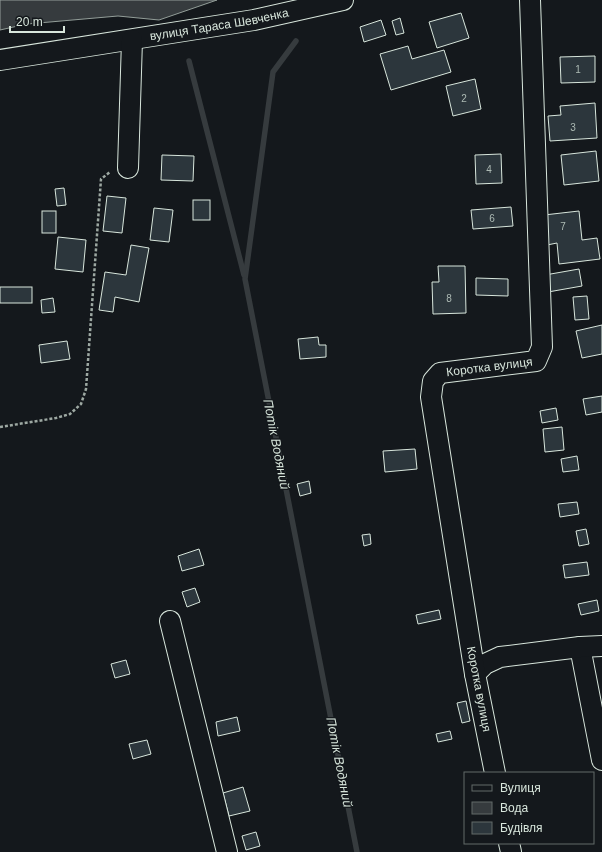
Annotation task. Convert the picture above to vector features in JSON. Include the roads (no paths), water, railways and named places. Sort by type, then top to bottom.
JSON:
[{"type":"street","name":"вулиця Тараса Шевченка","points":[[0,60],[254,20],[344,0]]},
{"type":"street","name":"Коротка вулиця","points":[[495,772],[476,674],[430,397],[433,381],[440,373],[536,361],[542,348],[530,0]]},
{"type":"street","points":[[128,168],[132,40]]},
{"type":"street","points":[[170,621],[227,852]]},
{"type":"street","points":[[476,674],[485,664],[500,657],[580,647],[602,646]]},
{"type":"street","points":[[580,647],[602,760]]},
{"type":"water","points":[[0,0],[217,0],[159,20],[118,16],[27,24],[0,30]]},
{"type":"waterway","name":"Потік Водяний","points":[[296,41],[273,72],[245,279],[357,852]]},
{"type":"waterway","points":[[189,61],[244,275]]}]
